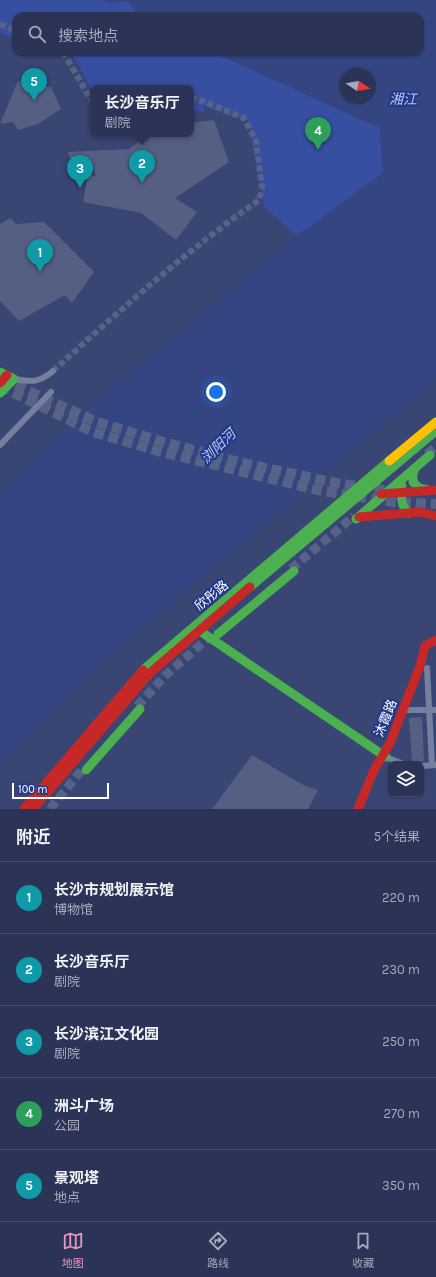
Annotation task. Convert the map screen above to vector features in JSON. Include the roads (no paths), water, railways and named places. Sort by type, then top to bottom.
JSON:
[{"type":"main road","points":[[0,383],[7,375]]},
{"type":"main road","points":[[0,393],[7,375]]},
{"type":"main road","name":"欣彤路","points":[[33,809],[150,673],[198,627],[436,422]]},
{"type":"main road","name":"欣彤路","points":[[24,809],[146,668],[436,431]]},
{"type":"main road","points":[[429,455],[356,517],[420,512],[436,516]]},
{"type":"main road","points":[[383,494],[404,478],[412,469]]},
{"type":"main road","points":[[412,469],[413,482],[419,488],[434,490]]},
{"type":"main road","points":[[404,478],[401,492],[404,508],[409,513]]},
{"type":"main road","points":[[383,494],[434,490]]},
{"type":"main road","points":[[217,633],[292,570]]},
{"type":"main road","points":[[198,627],[386,754]]},
{"type":"main road","name":"沐霞路","points":[[358,809],[373,773],[386,754],[420,666],[425,646],[436,641]]},
{"type":"main road","name":"沐霞路","points":[[362,809],[377,772],[406,710],[423,667],[427,649],[436,641]]},
{"type":"main road","points":[[85,768],[138,707]]},
{"type":"street","points":[[7,375],[31,382],[45,378],[53,371]]},
{"type":"street","points":[[0,445],[51,392]]},
{"type":"street","points":[[424,766],[434,765],[433,710],[428,668]]},
{"type":"street","points":[[406,710],[433,710]]},
{"type":"street","points":[[386,754],[398,761]]},
{"type":"water","points":[[103,0],[436,0],[436,380],[89,673],[0,762],[0,494],[37,455],[105,393],[297,236],[383,173],[380,128],[222,56],[424,56],[424,12],[136,12],[129,1],[110,3]]},
{"type":"tunnel","points":[[0,24],[12,29]]},
{"type":"tunnel","points":[[65,56],[90,98]]},
{"type":"tunnel","points":[[53,371],[179,261],[259,200],[262,188],[256,141],[244,118],[194,98]]},
{"type":"tunnel","points":[[2,379],[97,422],[160,441],[239,462],[330,482],[392,491]]},
{"type":"tunnel","points":[[0,386],[93,432],[158,451],[317,490],[393,502],[436,504]]},
{"type":"tunnel","points":[[427,454],[436,446]]},
{"type":"tunnel","points":[[291,569],[354,516]]},
{"type":"tunnel","points":[[137,706],[166,675],[216,631]]},
{"type":"tunnel","points":[[50,809],[84,767]]},
{"type":"place","name":"景观塔","points":[[34,101]]},
{"type":"place","name":"洲斗广场","points":[[318,150]]},
{"type":"place","name":"长沙音乐厅","points":[[142,183]]},
{"type":"place","name":"长沙滨江文化园","points":[[80,188]]},
{"type":"place","name":"长沙市规划展示馆","points":[[40,272]]},
{"type":"water label","name":"湘江","points":[[403,99]]},
{"type":"water label","name":"浏阳河","points":[[218,446]]}]
